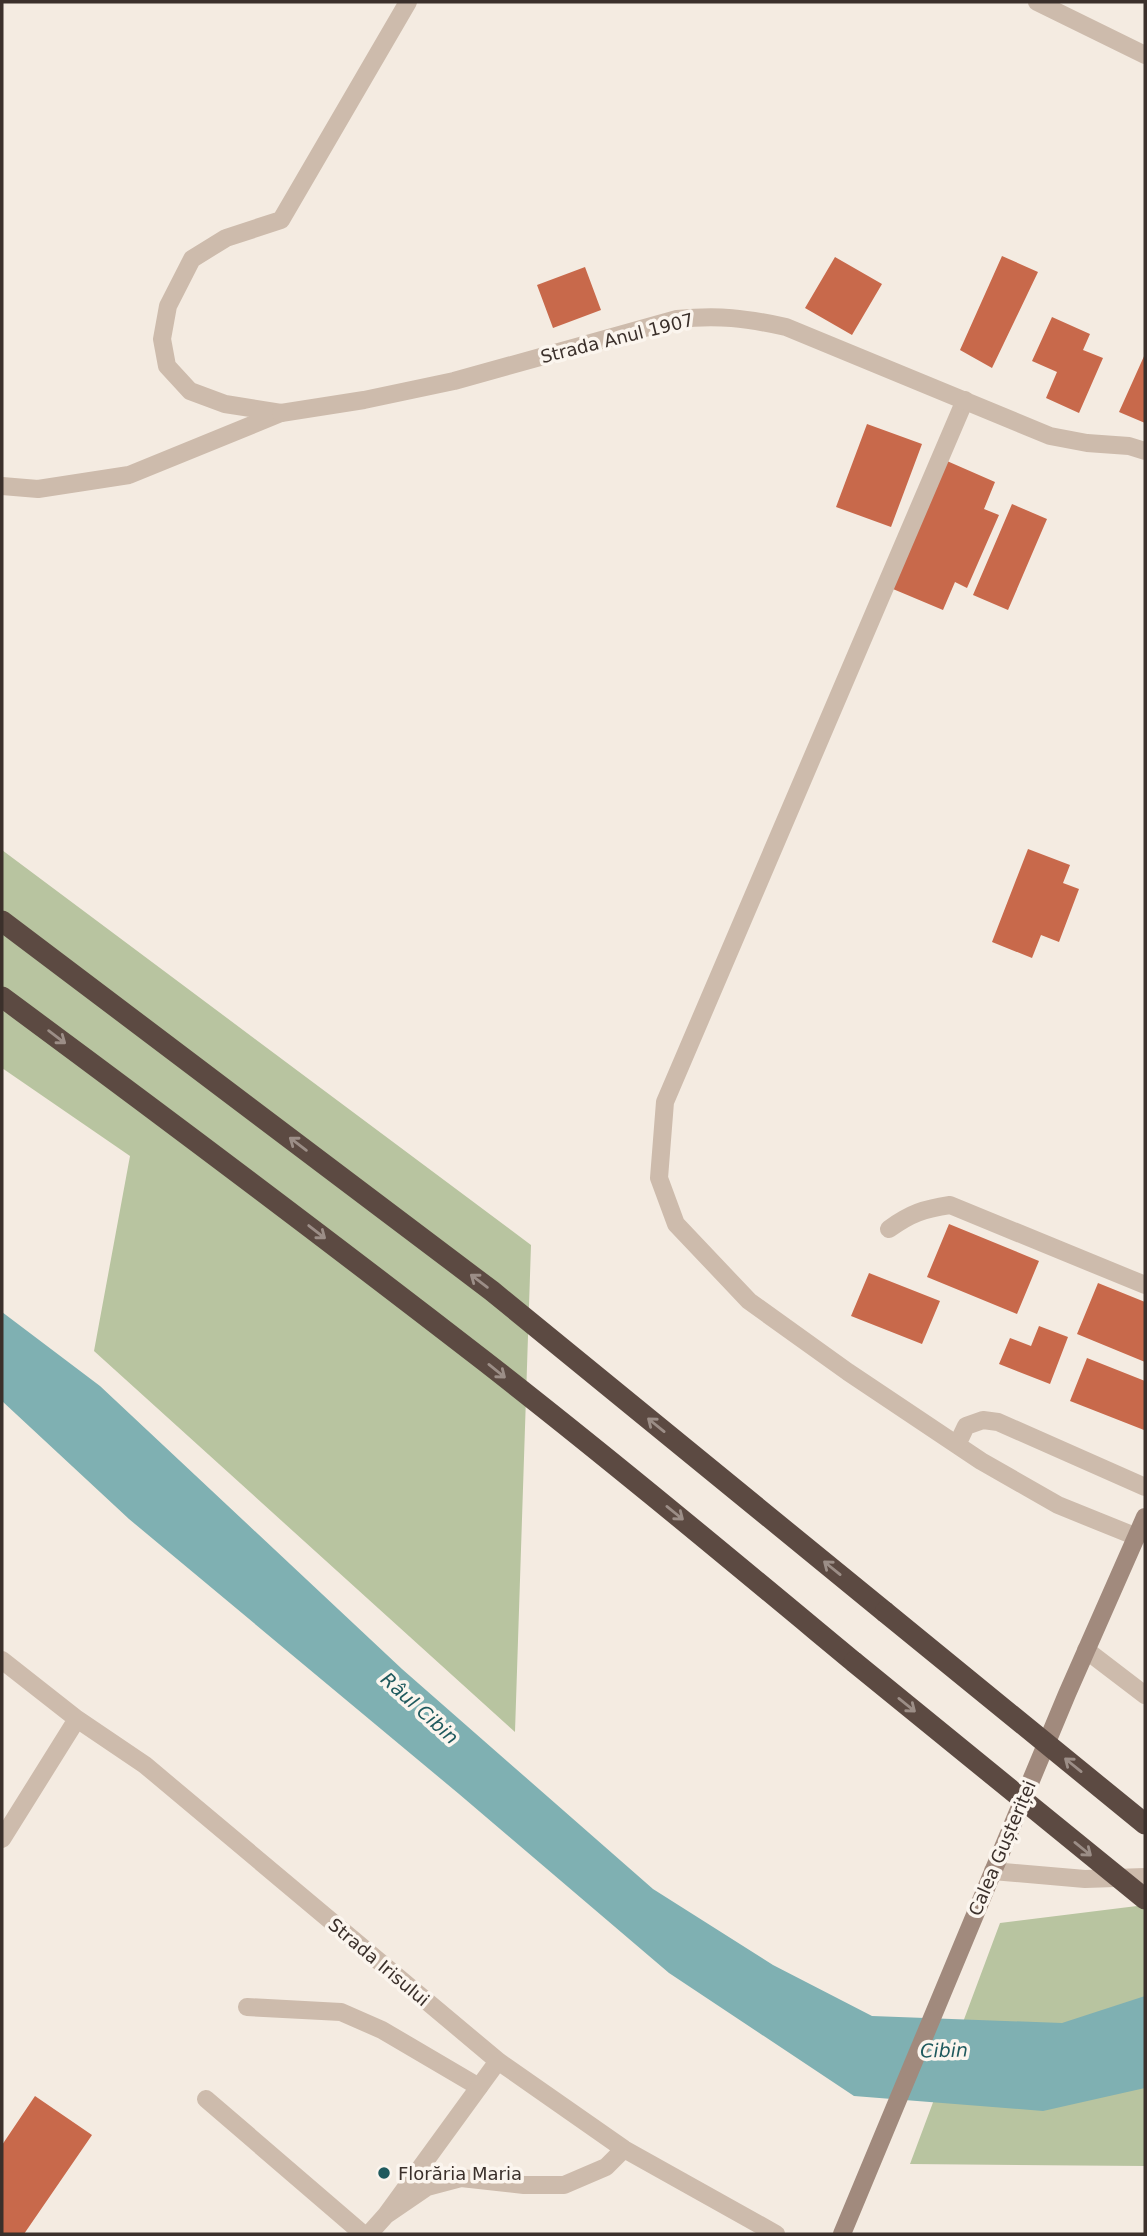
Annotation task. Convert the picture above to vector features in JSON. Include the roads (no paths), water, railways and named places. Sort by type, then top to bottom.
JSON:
[{"type":"highway","points":[[2,921],[492,1291],[1145,1824]]},
{"type":"highway","points":[[2,996],[247,1178],[485,1362],[677,1514],[1145,1899]]},
{"type":"main road","name":"Calea Gușteriței","points":[[842,2234],[1086,1650],[1145,1517]]},
{"type":"street","points":[[281,413],[225,404],[190,391],[167,366],[162,339],[168,306],[192,259],[226,238],[281,220],[408,2]]},
{"type":"street","points":[[1037,2],[1145,55]]},
{"type":"street","name":"Strada Anul 1907","points":[[281,413],[363,400],[454,381],[677,319],[708,316],[743,318],[786,327],[1050,436],[1087,443],[1129,446],[1145,451]]},
{"type":"street","points":[[965,400],[665,1102],[659,1178],[676,1224],[749,1301],[981,1461],[1058,1505],[1137,1537]]},
{"type":"street","points":[[2,486],[38,489],[129,475],[281,413]]},
{"type":"street","points":[[889,1229],[922,1209],[950,1205],[1145,1285]]},
{"type":"street","points":[[957,1445],[966,1426],[983,1420],[998,1422],[1145,1487]]},
{"type":"street","points":[[1086,1650],[1145,1695]]},
{"type":"street","name":"Strada Irisului","points":[[2,1660],[77,1719],[145,1765],[498,2062],[624,2149],[776,2234]]},
{"type":"street","points":[[2,1839],[77,1719]]},
{"type":"street","points":[[993,1871],[1085,1880],[1145,1877]]},
{"type":"street","points":[[247,2007],[341,2012],[382,2030],[479,2087]]},
{"type":"street","points":[[369,2234],[386,2215],[498,2062]]},
{"type":"street","points":[[205,2099],[363,2234]]},
{"type":"street","points":[[386,2215],[427,2187],[461,2178],[524,2185],[564,2185],[606,2167],[624,2149]]},
{"type":"water","points":[[2,1312],[100,1386],[402,1669],[653,1889],[773,1965],[872,2016],[1062,2023],[1145,1996],[1145,2088],[1043,2111],[854,2096],[669,1973],[129,1519],[2,1401]]},
{"type":"place","name":"Florăria Maria","points":[[384,2173]]},
{"type":"water label","name":"Râul Cibin","points":[[420,1708]]},
{"type":"water label","name":"Cibin","points":[[944,2050]]}]
